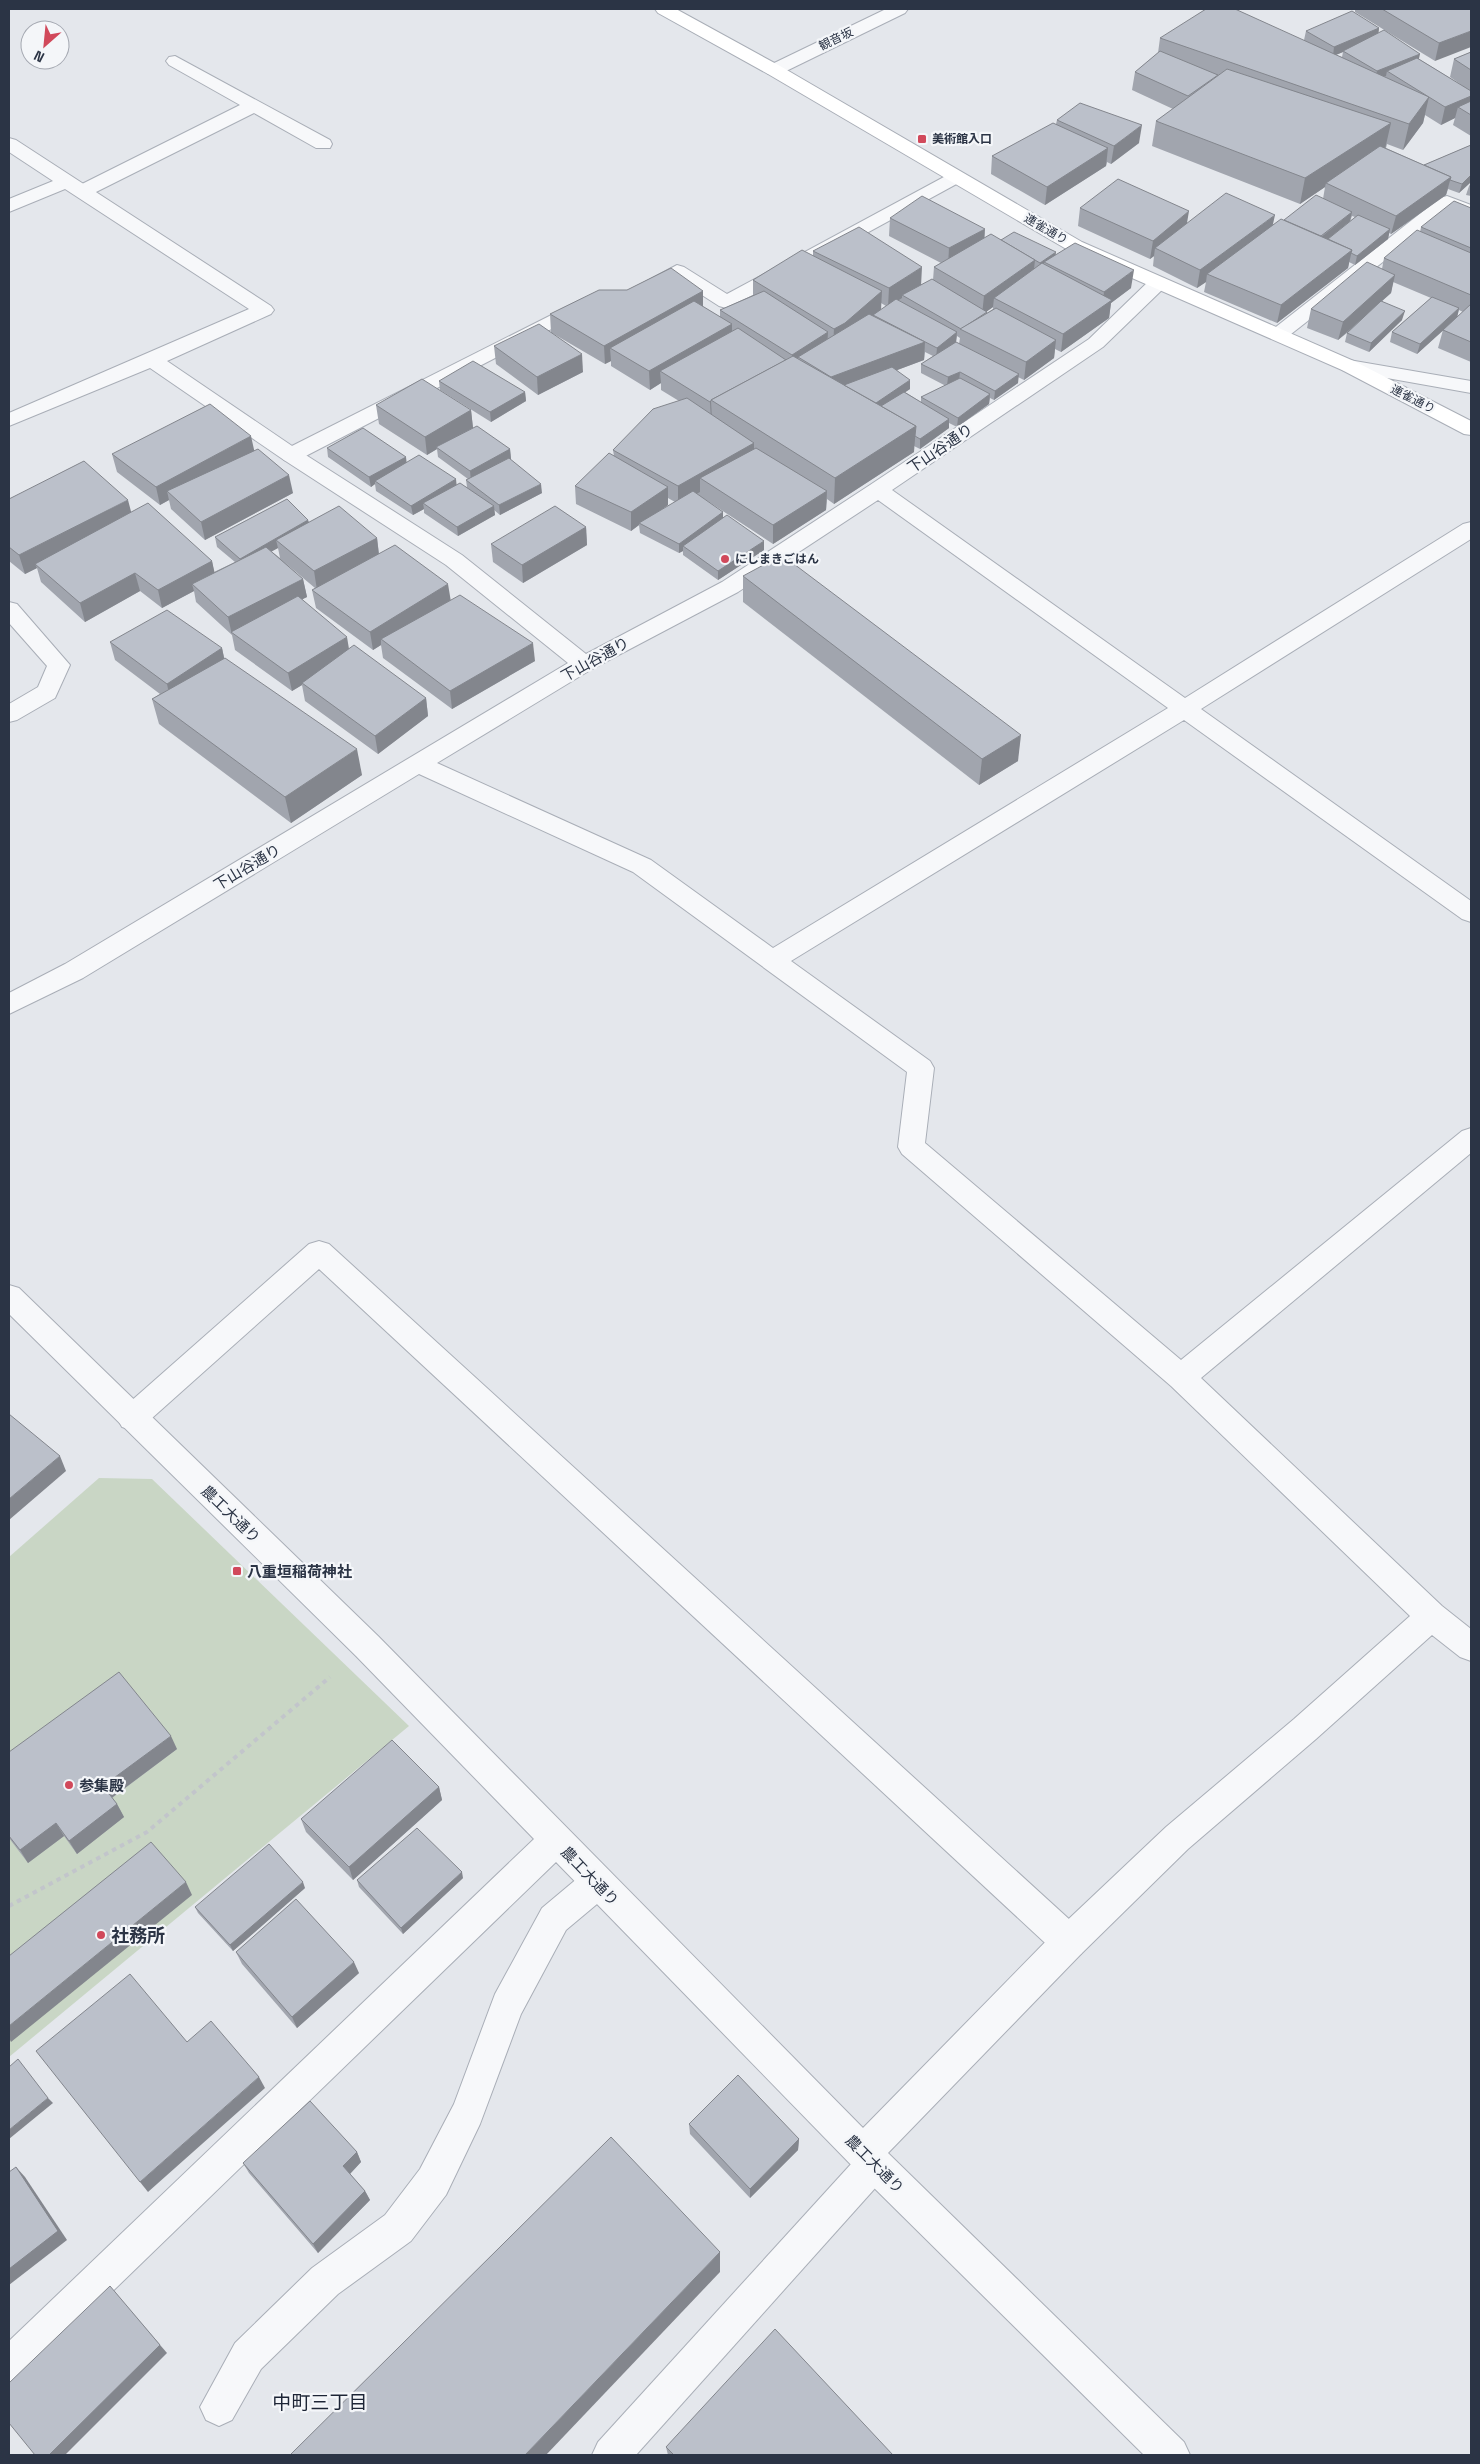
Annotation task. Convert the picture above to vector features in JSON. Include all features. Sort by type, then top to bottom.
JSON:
[{"type":"main road","name":"連雀通り","points":[[664,9],[774,70],[1075,246],[1349,366],[1471,429]]},
{"type":"street","name":"観音坂","points":[[774,70],[899,9]]},
{"type":"street","points":[[175,61],[324,144]]},
{"type":"street","points":[[9,206],[75,186],[253,106]]},
{"type":"street","points":[[9,144],[264,310],[152,360],[9,420]]},
{"type":"street","points":[[626,301],[677,271],[726,302],[955,177]]},
{"type":"street","points":[[1279,334],[1447,202],[1471,212]]},
{"type":"street","name":"下山谷通り","points":[[9,1004],[74,971],[584,664],[730,587],[1096,343],[1158,283]]},
{"type":"street","points":[[291,455],[591,301],[600,301]]},
{"type":"street","points":[[152,360],[291,455],[454,560],[584,664]]},
{"type":"street","points":[[1349,366],[1471,387]]},
{"type":"street","points":[[878,490],[1471,913]]},
{"type":"street","points":[[772,960],[1186,708],[1471,529]]},
{"type":"street","points":[[9,609],[59,665],[47,692],[9,714]]},
{"type":"street","points":[[418,764],[642,866],[921,1068],[912,1146],[1180,1377],[1431,1616],[1471,1647]]},
{"type":"street","points":[[1180,1377],[1471,1138]]},
{"type":"street","points":[[132,1418],[319,1252],[1069,1942]]},
{"type":"street","name":"農工大通り","points":[[9,1296],[367,1646],[597,1883],[869,2158],[1171,2455]]},
{"type":"street","points":[[610,2455],[869,2158],[1069,1942],[1177,1838],[1304,1729],[1431,1616]]},
{"type":"street","points":[[9,2366],[556,1840]]},
{"type":"street","points":[[219,2407],[248,2356],[325,2281],[398,2228],[433,2182],[468,2112],[507,2006],[554,1919],[597,1883]]},
{"type":"path","points":[[9,1906],[147,1832],[367,1646]]},
{"type":"green space","points":[[99,1478],[152,1479],[409,1726],[9,2057],[9,1557]]},
{"type":"building","points":[[1206,9],[1235,9],[1429,97],[1409,124],[1160,38]]},
{"type":"building","points":[[1382,9],[1471,9],[1471,31],[1439,43]]},
{"type":"building","points":[[1352,11],[1379,28],[1334,47],[1306,31]]},
{"type":"building","points":[[1384,30],[1420,54],[1377,71],[1343,51]]},
{"type":"building","points":[[1160,51],[1218,75],[1188,96],[1135,72]]},
{"type":"building","points":[[1471,52],[1471,70],[1454,59]]},
{"type":"building","points":[[1417,58],[1471,91],[1471,96],[1445,107],[1387,71]]},
{"type":"building","points":[[1227,69],[1391,123],[1305,178],[1156,121]]},
{"type":"building","points":[[1471,101],[1471,115],[1458,107]]},
{"type":"building","points":[[1080,103],[1142,125],[1114,146],[1057,120]]},
{"type":"building","points":[[1053,123],[1108,148],[1047,187],[992,156]]},
{"type":"building","points":[[1471,145],[1471,175],[1462,184],[1450,180],[1451,177],[1424,165]]},
{"type":"building","points":[[1380,146],[1451,177],[1396,216],[1326,183]]},
{"type":"building","points":[[1118,179],[1189,211],[1153,241],[1080,208]]},
{"type":"building","points":[[1226,193],[1275,215],[1200,270],[1155,248]]},
{"type":"building","points":[[1316,195],[1352,212],[1321,236],[1284,220]]},
{"type":"building","points":[[922,196],[985,229],[949,248],[890,218]]},
{"type":"building","points":[[1454,201],[1471,208],[1471,248],[1421,227]]},
{"type":"building","points":[[1358,215],[1390,229],[1357,256],[1351,253],[1352,250],[1328,239]]},
{"type":"building","points":[[1281,219],[1352,250],[1281,305],[1207,274]]},
{"type":"building","points":[[859,227],[922,267],[889,288],[813,251]]},
{"type":"building","points":[[1417,230],[1471,253],[1471,295],[1384,258]]},
{"type":"building","points":[[1014,232],[1056,252],[1040,263],[1001,240]]},
{"type":"building","points":[[991,234],[1035,260],[984,296],[934,267]]},
{"type":"building","points":[[1075,243],[1134,270],[1104,292],[1044,262]]},
{"type":"building","points":[[802,250],[882,291],[845,323],[834,329],[753,280]]},
{"type":"building","points":[[1367,262],[1395,275],[1343,322],[1311,309]]},
{"type":"building","points":[[1042,263],[1112,300],[1063,334],[994,298]]},
{"type":"building","points":[[671,268],[703,291],[604,346],[550,314],[599,290],[627,290]]},
{"type":"building","points":[[932,279],[987,312],[961,329],[902,295]]},
{"type":"building","points":[[764,291],[828,332],[792,355],[720,310]]},
{"type":"building","points":[[1432,297],[1459,308],[1420,344],[1392,332]]},
{"type":"building","points":[[896,299],[957,332],[937,348],[873,315]]},
{"type":"building","points":[[694,301],[732,324],[649,371],[610,348]]},
{"type":"building","points":[[1381,301],[1405,311],[1371,343],[1347,333]]},
{"type":"building","points":[[1471,304],[1471,342],[1443,330]]},
{"type":"building","points":[[996,308],[1056,340],[1026,362],[960,329]]},
{"type":"building","points":[[869,314],[925,342],[831,377],[798,357]]},
{"type":"building","points":[[539,324],[582,354],[537,377],[494,346]]},
{"type":"building","points":[[738,328],[786,360],[710,402],[660,371]]},
{"type":"building","points":[[956,342],[1019,374],[995,391],[960,372],[948,377],[921,364]]},
{"type":"building","points":[[793,356],[916,426],[835,478],[711,400]]},
{"type":"building","points":[[473,361],[525,392],[490,412],[439,381]]},
{"type":"building","points":[[892,367],[910,380],[876,403],[844,385]]},
{"type":"building","points":[[960,378],[990,394],[958,418],[921,397]]},
{"type":"building","points":[[422,379],[471,410],[425,437],[376,405]]},
{"type":"building","points":[[904,392],[949,419],[920,439],[915,436],[916,426],[881,406]]},
{"type":"building","points":[[687,398],[754,443],[678,486],[613,450],[653,409]]},
{"type":"building","points":[[210,404],[251,436],[156,487],[112,454]]},
{"type":"building","points":[[477,426],[510,449],[470,471],[436,447]]},
{"type":"building","points":[[363,428],[406,457],[369,477],[327,448]]},
{"type":"building","points":[[756,448],[827,491],[773,525],[700,478]]},
{"type":"building","points":[[258,449],[289,475],[201,522],[167,491]]},
{"type":"building","points":[[609,453],[668,487],[631,512],[575,486]]},
{"type":"building","points":[[419,455],[456,479],[411,506],[375,481]]},
{"type":"building","points":[[509,458],[541,484],[499,505],[466,480]]},
{"type":"building","points":[[84,461],[128,500],[19,555],[9,547],[9,499]]},
{"type":"building","points":[[460,483],[494,506],[457,527],[423,503]]},
{"type":"building","points":[[693,491],[723,512],[679,544],[639,523]]},
{"type":"building","points":[[287,499],[308,520],[240,559],[215,537]]},
{"type":"building","points":[[148,503],[212,561],[158,590],[135,573],[80,603],[35,564]]},
{"type":"building","points":[[339,506],[377,538],[314,571],[276,540]]},
{"type":"building","points":[[555,506],[586,527],[522,565],[491,544]]},
{"type":"building","points":[[727,515],[764,541],[718,571],[683,546]]},
{"type":"building","points":[[395,545],[448,584],[370,632],[312,590]]},
{"type":"building","points":[[266,547],[303,579],[228,617],[192,584]]},
{"type":"building","points":[[782,555],[1021,735],[982,759],[743,576]]},
{"type":"building","points":[[460,595],[533,643],[450,691],[381,639]]},
{"type":"building","points":[[298,596],[347,637],[288,673],[231,632]]},
{"type":"building","points":[[167,610],[222,648],[167,684],[110,642]]},
{"type":"building","points":[[354,645],[426,698],[375,736],[302,683]]},
{"type":"building","points":[[225,658],[357,749],[285,797],[152,699]]},
{"type":"building","points":[[9,1414],[60,1456],[9,1499]]},
{"type":"building","name":"参集殿","points":[[119,1672],[171,1736],[103,1786],[117,1804],[69,1841],[56,1823],[20,1850],[9,1836],[9,1752]]},
{"type":"building","points":[[392,1740],[439,1787],[349,1867],[301,1819]]},
{"type":"building","points":[[417,1828],[462,1872],[401,1928],[357,1880]]},
{"type":"building","name":"社務所","points":[[151,1842],[186,1882],[9,2026],[9,1956]]},
{"type":"building","points":[[269,1844],[303,1882],[230,1945],[195,1907]]},
{"type":"building","points":[[296,1899],[354,1962],[292,2017],[236,1952]]},
{"type":"building","points":[[130,1974],[187,2042],[211,2021],[259,2077],[140,2182],[36,2051]]},
{"type":"building","points":[[18,2059],[48,2098],[9,2130],[9,2067]]},
{"type":"building","points":[[738,2075],[799,2139],[750,2189],[689,2124]]},
{"type":"building","points":[[310,2101],[357,2152],[343,2166],[365,2191],[313,2244],[243,2163]]},
{"type":"building","points":[[611,2137],[720,2252],[525,2455],[290,2455]]},
{"type":"building","points":[[16,2167],[58,2231],[9,2269],[9,2172]]},
{"type":"building","points":[[110,2286],[160,2345],[49,2455],[35,2455],[9,2423],[9,2383]]},
{"type":"building","points":[[775,2329],[893,2455],[674,2455],[666,2447]]},
{"type":"place","name":"美術館入口","points":[[922,139]]},
{"type":"place","name":"にしまきごはん","points":[[725,559]]},
{"type":"place","name":"八重垣稲荷神社","points":[[237,1571]]},
{"type":"place","name":"参集殿","points":[[69,1785]]},
{"type":"place","name":"社務所","points":[[101,1935]]},
{"type":"district","name":"中町三丁目","points":[[320,2402]]}]
